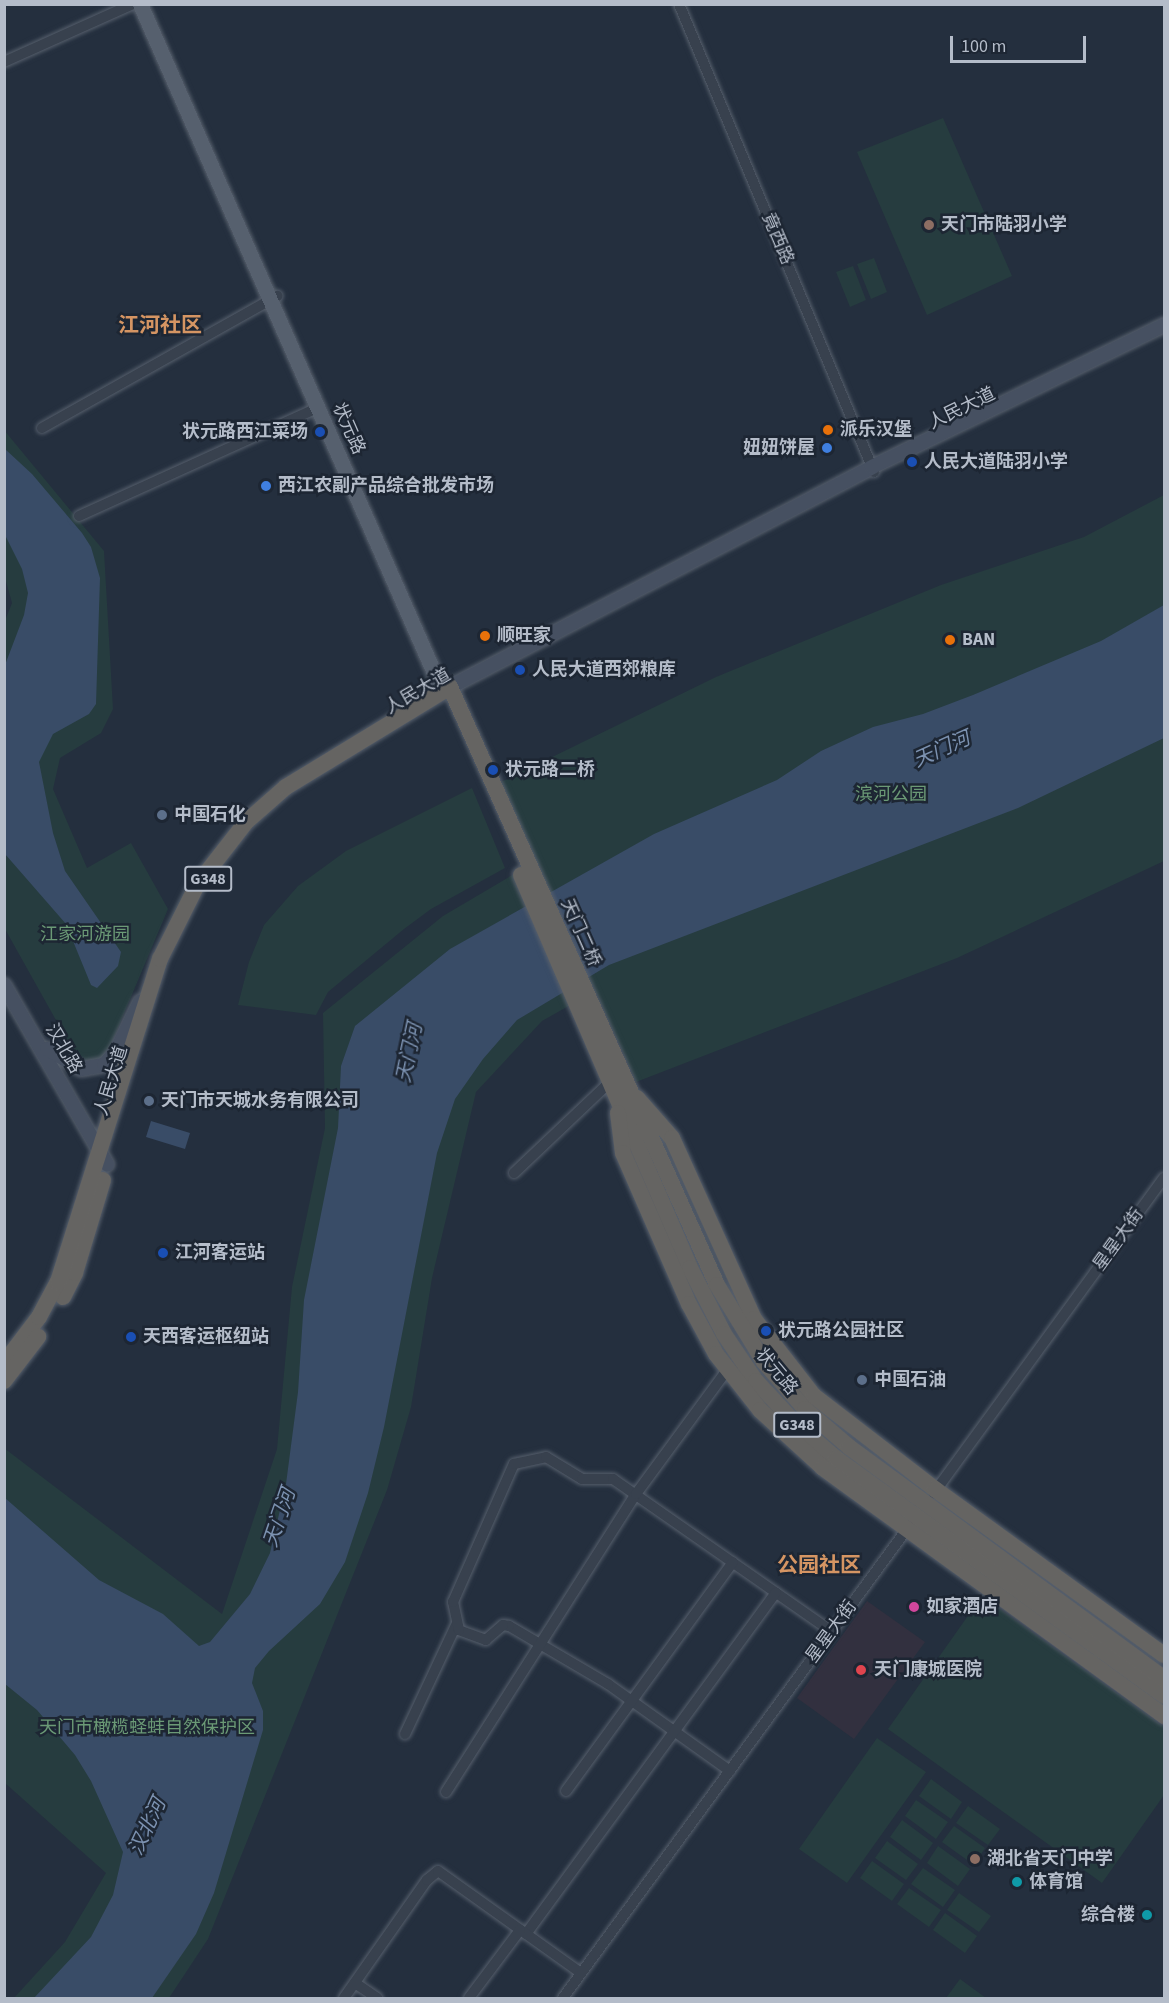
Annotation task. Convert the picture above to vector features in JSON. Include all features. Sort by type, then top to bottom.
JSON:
[{"type":"highway","name":"状元路","points":[[447,693],[523,867]]},
{"type":"highway","name":"人民大道","points":[[4,1382],[47,1325],[75,1273],[103,1157],[160,959],[197,885],[252,816],[313,768],[447,693]]},
{"type":"highway","name":"人民大道","points":[[4,1363],[39,1317],[58,1282],[176,944],[188,914],[217,864],[252,822],[290,790],[447,693]]},
{"type":"highway","name":"天门二桥","points":[[523,867],[591,1021]]},
{"type":"highway","name":"状元路","points":[[591,1021],[690,1268],[724,1334],[756,1381],[805,1432],[921,1510],[1161,1681]]},
{"type":"highway","name":"状元路","points":[[618,1090],[733,1314],[764,1362],[806,1398],[866,1460],[921,1510]]},
{"type":"highway","points":[[618,1090],[626,1159],[689,1304],[727,1370],[775,1426],[823,1468],[921,1510],[1164,1655]]},
{"type":"highway","points":[[806,1398],[866,1438],[921,1510],[1164,1716]]},
{"type":"highway","points":[[775,1426],[805,1432]]},
{"type":"highway","points":[[866,1438],[866,1460]]},
{"type":"main road","name":"状元路","points":[[140,4],[274,298],[317,408],[447,693]]},
{"type":"main road","name":"状元路","points":[[149,4],[274,298],[447,693]]},
{"type":"main road","name":"人民大道","points":[[447,693],[873,470],[1164,325]]},
{"type":"main road","name":"人民大道","points":[[873,470],[1164,333]]},
{"type":"main road","points":[[40,1044],[60,1060],[81,1069],[104,1065],[122,1040],[160,959]]},
{"type":"main road","name":"汉北路","points":[[4,985],[103,1157]]},
{"type":"street","points":[[4,62],[133,4]]},
{"type":"street","name":"竟西路","points":[[679,4],[873,470]]},
{"type":"street","points":[[42,428],[274,298]]},
{"type":"street","points":[[79,516],[317,408]]},
{"type":"street","points":[[514,1173],[618,1090]]},
{"type":"street","name":"星星大街","points":[[563,1998],[1164,1178]]},
{"type":"street","points":[[446,1792],[636,1494],[727,1370]]},
{"type":"street","points":[[405,1734],[456,1625],[453,1602],[514,1464],[546,1457],[582,1479],[607,1477],[636,1494],[832,1632]]},
{"type":"street","points":[[566,1791],[733,1562]]},
{"type":"street","points":[[470,1998],[523,1932],[776,1593]]},
{"type":"street","points":[[456,1625],[468,1636],[486,1640],[503,1625],[509,1626],[631,1701],[730,1771]]},
{"type":"street","points":[[344,1998],[427,1880],[438,1871],[581,1973]]},
{"type":"street","points":[[355,1983],[377,1998]]},
{"type":"shaded area","name":"天门康城医院","points":[[867,1601],[925,1642],[854,1739],[797,1698]]},
{"type":"green space","points":[[943,118],[1012,276],[927,315],[857,152]]},
{"type":"green space","points":[[874,258],[887,292],[871,299],[857,264]]},
{"type":"green space","points":[[853,266],[866,300],[850,307],[836,272]]},
{"type":"green space","name":"江家河游园","points":[[4,430],[104,551],[113,709],[101,733],[60,758],[53,789],[87,868],[131,843],[168,909],[107,1054],[95,1061],[87,1061],[71,1047],[5,929],[4,623],[12,603],[4,574]]},
{"type":"green space","name":"天门市橄榄蛏蚌自然保护区","points":[[1164,495],[1164,861],[957,958],[636,1082],[595,991],[542,1021],[476,1092],[432,1278],[411,1407],[387,1490],[208,1939],[169,1998],[14,1998],[65,1942],[106,1873],[5,1783],[4,1448],[222,1614],[277,1449],[292,1287],[325,1128],[323,1013],[443,916],[536,861],[501,782],[716,677],[941,585],[1084,537]]},
{"type":"green space","points":[[472,788],[505,868],[431,909],[404,929],[328,992],[316,1015],[238,1005],[249,962],[264,925],[298,886],[346,851]]},
{"type":"green space","points":[[982,1596],[1164,1727],[1164,1795],[1102,1883],[888,1729]]},
{"type":"green space","points":[[877,1738],[926,1772],[847,1883],[799,1849]]},
{"type":"green space","points":[[931,1779],[962,1802],[951,1819],[919,1796]]},
{"type":"green space","points":[[916,1800],[948,1822],[936,1839],[905,1816]]},
{"type":"green space","points":[[968,1806],[1000,1829],[988,1845],[956,1823]]},
{"type":"green space","points":[[902,1820],[933,1843],[921,1860],[890,1837]]},
{"type":"green space","points":[[954,1826],[985,1848],[974,1865],[942,1842]]},
{"type":"green space","points":[[887,1841],[918,1864],[906,1880],[875,1858]]},
{"type":"green space","points":[[938,1846],[970,1869],[958,1886],[927,1863]]},
{"type":"green space","points":[[872,1861],[904,1884],[892,1901],[860,1878]]},
{"type":"green space","points":[[923,1868],[955,1890],[943,1907],[911,1884]]},
{"type":"green space","points":[[909,1888],[941,1910],[929,1927],[897,1904]]},
{"type":"green space","points":[[959,1893],[991,1916],[979,1932],[947,1910]]},
{"type":"green space","points":[[945,1913],[977,1936],[965,1953],[933,1930]]},
{"type":"green space","points":[[960,1979],[986,1998],[946,1998]]},
{"type":"water","points":[[5,449],[32,474],[82,533],[91,547],[100,578],[96,704],[89,714],[53,734],[39,762],[53,833],[65,871],[121,952],[118,966],[97,988],[91,985],[66,924],[5,854],[5,665],[24,615],[28,593],[22,569],[5,535]]},
{"type":"water","name":"天门市橄榄蛏蚌自然保护区","points":[[1164,605],[1164,738],[1018,808],[609,965],[517,1020],[483,1059],[455,1099],[437,1153],[384,1427],[368,1493],[345,1562],[320,1604],[269,1651],[255,1668],[252,1683],[263,1711],[263,1730],[214,1893],[196,1934],[152,1998],[34,1998],[91,1937],[113,1895],[123,1852],[91,1781],[75,1755],[37,1710],[5,1684],[5,1498],[99,1580],[163,1614],[199,1646],[210,1642],[250,1594],[270,1553],[286,1484],[298,1392],[304,1300],[338,1128],[341,1066],[355,1026],[450,949],[654,834],[777,780],[821,751],[873,727],[923,714],[973,695],[1101,641]]},
{"type":"water","points":[[151,1121],[190,1133],[185,1149],[146,1137]]},
{"type":"place","name":"天门市陆羽小学","points":[[929,225]]},
{"type":"place","name":"派乐汉堡","points":[[828,430]]},
{"type":"place","name":"状元路西江菜场","points":[[320,432]]},
{"type":"place","name":"妞妞饼屋","points":[[827,448]]},
{"type":"place","name":"人民大道陆羽小学","points":[[912,462]]},
{"type":"place","name":"西江农副产品综合批发市场","points":[[266,486]]},
{"type":"place","name":"顺旺家","points":[[485,636]]},
{"type":"place","name":"BAN","points":[[950,640]]},
{"type":"place","name":"人民大道西郊粮库","points":[[520,670]]},
{"type":"place","name":"状元路二桥","points":[[493,770]]},
{"type":"place","name":"中国石化","points":[[162,815]]},
{"type":"place","name":"天门市天城水务有限公司","points":[[149,1101]]},
{"type":"place","name":"江河客运站","points":[[163,1253]]},
{"type":"place","name":"状元路公园社区","points":[[766,1331]]},
{"type":"place","name":"天西客运枢纽站","points":[[131,1337]]},
{"type":"place","name":"中国石油","points":[[862,1380]]},
{"type":"place","name":"如家酒店","points":[[914,1607]]},
{"type":"place","name":"天门康城医院","points":[[861,1670]]},
{"type":"place","name":"湖北省天门中学","points":[[975,1859]]},
{"type":"place","name":"体育馆","points":[[1017,1882]]},
{"type":"place","name":"综合楼","points":[[1147,1915]]},
{"type":"district","name":"江河社区","points":[[160,325]]},
{"type":"district","name":"公园社区","points":[[819,1565]]},
{"type":"water label","name":"天门河","points":[[942,750]]},
{"type":"water label","name":"天门河","points":[[410,1053]]},
{"type":"water label","name":"天门河","points":[[280,1518]]},
{"type":"water label","name":"汉北河","points":[[148,1827]]},
{"type":"park label","name":"滨河公园","points":[[891,795]]}]
